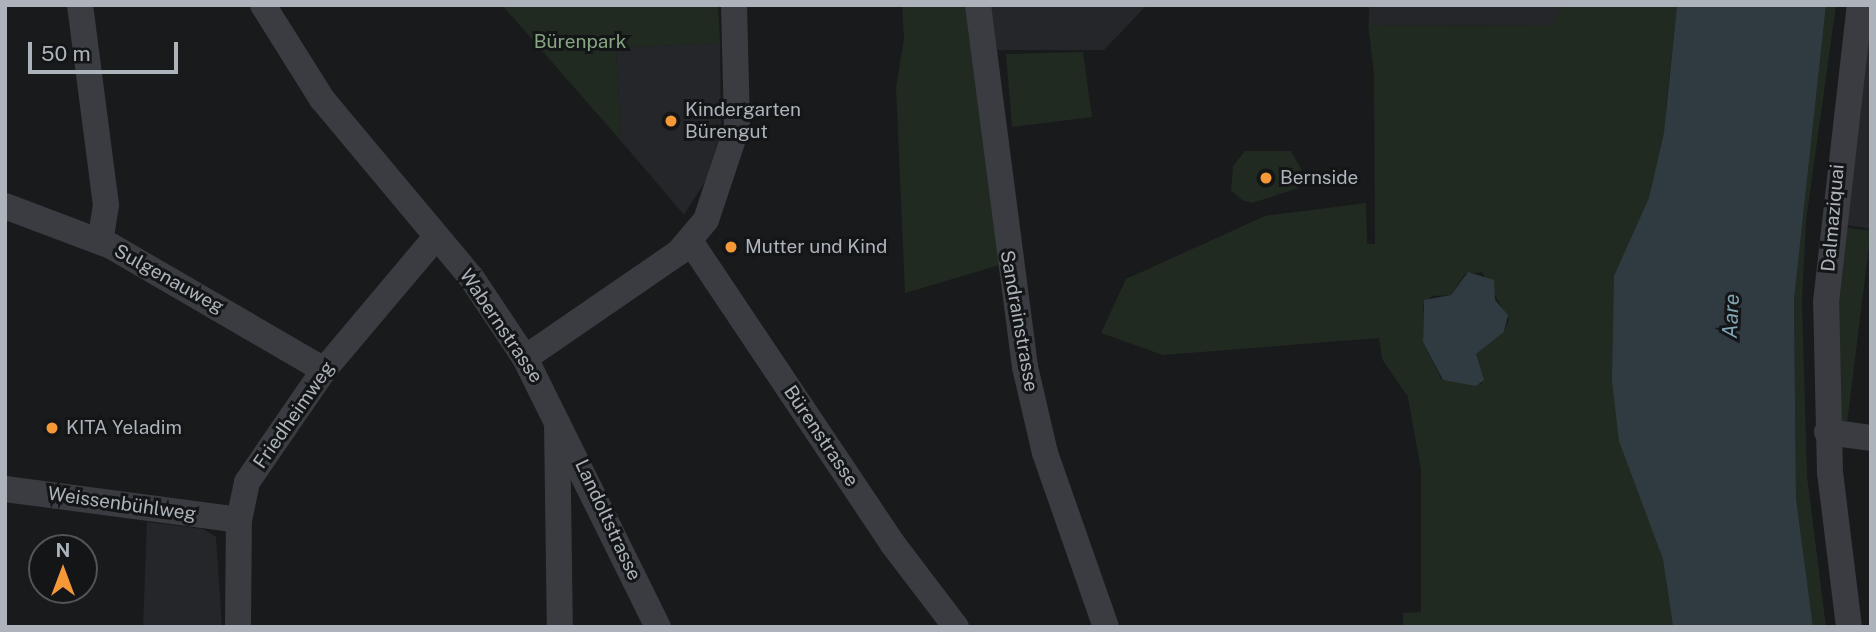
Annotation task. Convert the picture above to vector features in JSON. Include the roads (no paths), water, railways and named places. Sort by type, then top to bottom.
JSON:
[{"type":"street","points":[[80,5],[106,205],[100,241]]},
{"type":"street","name":"Wabernstrasse","points":[[263,5],[322,99],[476,284],[525,358],[556,414],[560,627]]},
{"type":"street","points":[[525,358],[690,242],[716,198],[735,142],[734,5]]},
{"type":"street","name":"Sandrainstrasse","points":[[978,5],[1025,367],[1045,453],[1106,627]]},
{"type":"street","name":"Dalmaziquai","points":[[1849,627],[1827,432],[1831,224],[1860,5]]},
{"type":"street","name":"Sulgenauweg","points":[[5,206],[100,241],[324,370]]},
{"type":"street","name":"Friedheimweg","points":[[238,627],[239,520],[247,482],[324,370],[436,237]]},
{"type":"street","name":"Bürenstrasse","points":[[690,242],[892,543],[956,627]]},
{"type":"street","name":"Landoltstrasse","points":[[556,414],[657,627]]},
{"type":"street","points":[[1827,432],[1871,438]]},
{"type":"street","name":"Weissenbühlweg","points":[[5,489],[239,520]]},
{"type":"water","name":"Aare","points":[[1677,5],[1826,5],[1794,300],[1796,498],[1813,627],[1673,627],[1663,559],[1619,441],[1612,381],[1614,276],[1649,198],[1664,133]]},
{"type":"water","points":[[1468,272],[1494,280],[1495,300],[1508,315],[1504,332],[1476,354],[1484,380],[1476,386],[1443,380],[1423,342],[1424,300],[1451,295]]},
{"type":"place","name":"Kindergarten Bürengut","points":[[671,121]]},
{"type":"place","name":"Bernside","points":[[1266,178]]},
{"type":"place","name":"Mutter und Kind","points":[[731,247]]},
{"type":"place","name":"KITA Yeladim","points":[[52,428]]},
{"type":"park label","name":"Bürenpark","points":[[580,42]]}]
